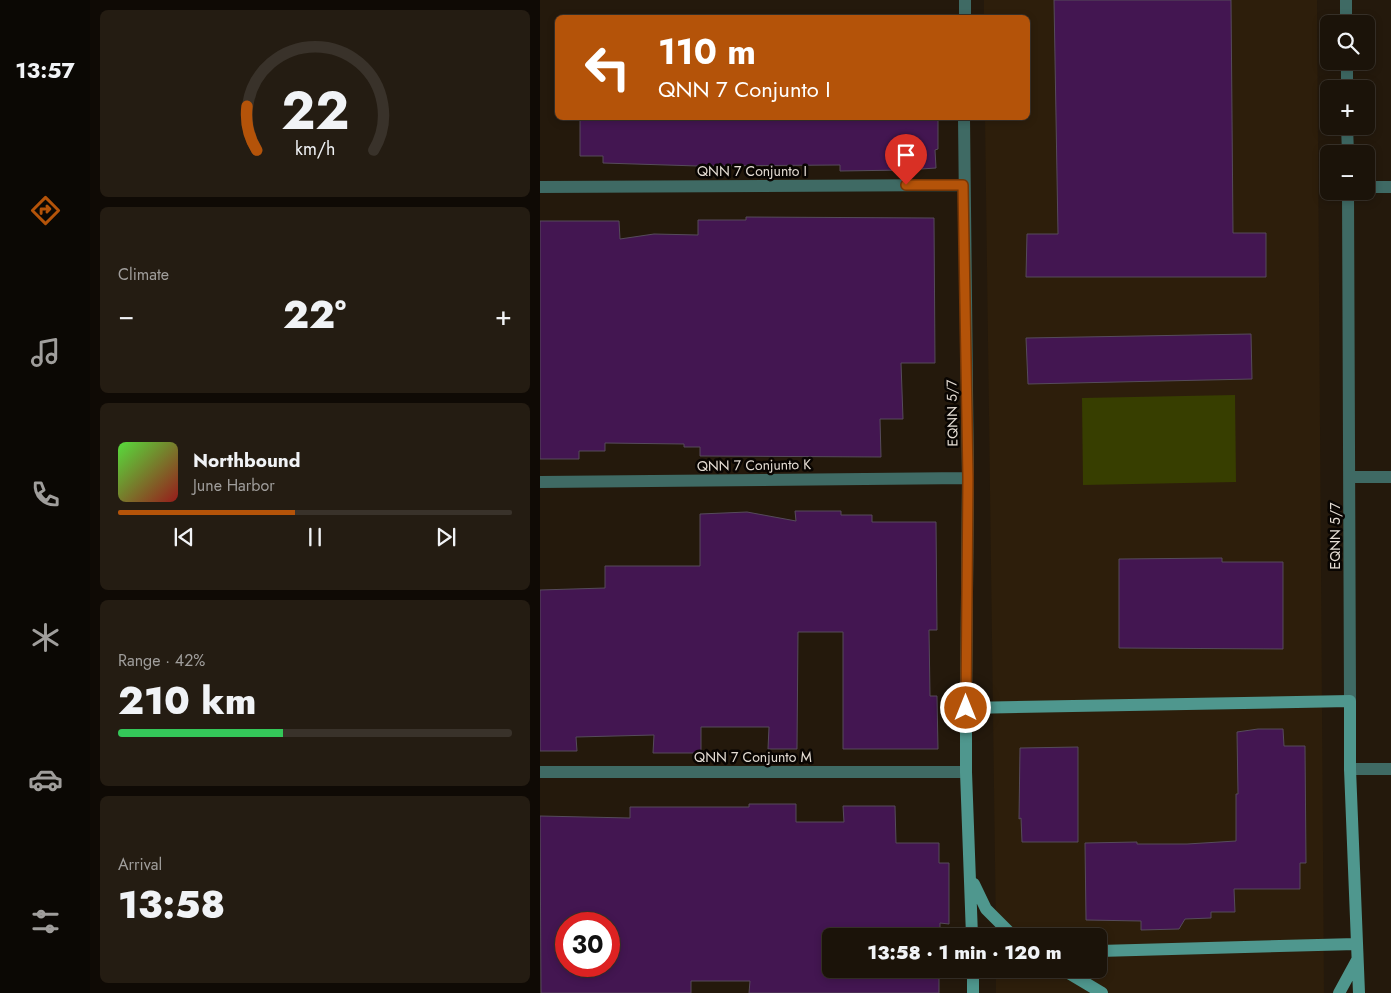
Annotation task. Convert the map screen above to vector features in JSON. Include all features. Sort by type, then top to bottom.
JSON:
[{"type":"street","points":[[965,0],[965,15]]},
{"type":"street","points":[[1346,0],[1346,15]]},
{"type":"street","name":"EQNN 5/7","points":[[964,120],[963,185],[968,478],[966,708]]},
{"type":"street","name":"QNN 7 Conjunto I","points":[[540,187],[963,185]]},
{"type":"street","points":[[1375,187],[1391,187]]},
{"type":"street","name":"EQNN 5/7","points":[[1348,200],[1350,701]]},
{"type":"street","points":[[1350,477],[1391,477]]},
{"type":"street","name":"QNN 7 Conjunto K","points":[[540,482],[968,478]]},
{"type":"street","points":[[972,928],[972,879],[966,772],[966,708],[1350,701],[1350,769],[1359,993]]},
{"type":"street","points":[[1350,769],[1391,769]]},
{"type":"street","name":"QNN 7 Conjunto M","points":[[540,772],[966,772]]},
{"type":"street","points":[[972,879],[986,909],[1005,928]]},
{"type":"street","points":[[1107,951],[1356,944]]},
{"type":"street","points":[[1339,993],[1357,960]]},
{"type":"street","points":[[973,978],[973,993]]},
{"type":"street","points":[[1077,978],[1102,993]]},
{"type":"shaded area","points":[[984,0],[1317,0],[1324,993],[996,993],[996,978],[1107,978],[1107,928],[996,928],[985,120],[1030,120],[1030,15],[984,15]]},
{"type":"green space","points":[[1235,395],[1236,482],[1083,485],[1082,398]]},
{"type":"building","points":[[1054,0],[1231,0],[1233,233],[1266,233],[1266,277],[1026,277],[1027,234],[1058,234]]},
{"type":"building","points":[[580,120],[938,120],[938,149],[935,150],[936,168],[840,171],[840,165],[698,166],[603,163],[603,156],[580,156]]},
{"type":"building","points":[[746,217],[934,218],[935,363],[901,363],[903,419],[880,419],[881,457],[700,456],[700,447],[684,447],[684,444],[605,443],[605,451],[579,451],[579,459],[540,459],[540,221],[619,221],[620,239],[654,234],[698,235],[698,220],[746,220]]},
{"type":"building","points":[[1251,334],[1252,379],[1028,384],[1026,338]]},
{"type":"building","points":[[795,511],[841,511],[841,515],[872,515],[872,522],[936,522],[937,630],[929,630],[930,696],[937,696],[938,749],[843,749],[843,632],[798,632],[797,749],[768,749],[769,727],[701,727],[701,753],[653,753],[654,735],[576,737],[577,751],[540,751],[540,590],[605,588],[605,566],[700,566],[700,514],[747,512],[796,521]]},
{"type":"building","points":[[1222,558],[1222,562],[1283,562],[1283,649],[1119,648],[1119,559]]},
{"type":"building","points":[[1258,729],[1283,729],[1284,746],[1305,746],[1306,863],[1300,863],[1300,889],[1234,889],[1235,912],[1211,912],[1211,918],[1185,919],[1179,929],[1141,930],[1141,921],[1086,920],[1085,843],[1137,842],[1137,844],[1187,844],[1236,841],[1236,794],[1238,794],[1237,732]]},
{"type":"building","points":[[1078,747],[1078,842],[1022,842],[1021,818],[1019,819],[1020,748]]},
{"type":"building","points":[[749,804],[796,804],[796,822],[844,822],[843,806],[895,806],[896,843],[939,843],[939,863],[949,863],[949,924],[940,923],[940,928],[822,928],[822,978],[939,978],[939,993],[749,993],[750,981],[691,981],[691,993],[541,993],[540,816],[630,818],[630,807],[749,807]]},
{"type":"route","points":[[906,185],[963,185],[968,478],[966,708]]}]
